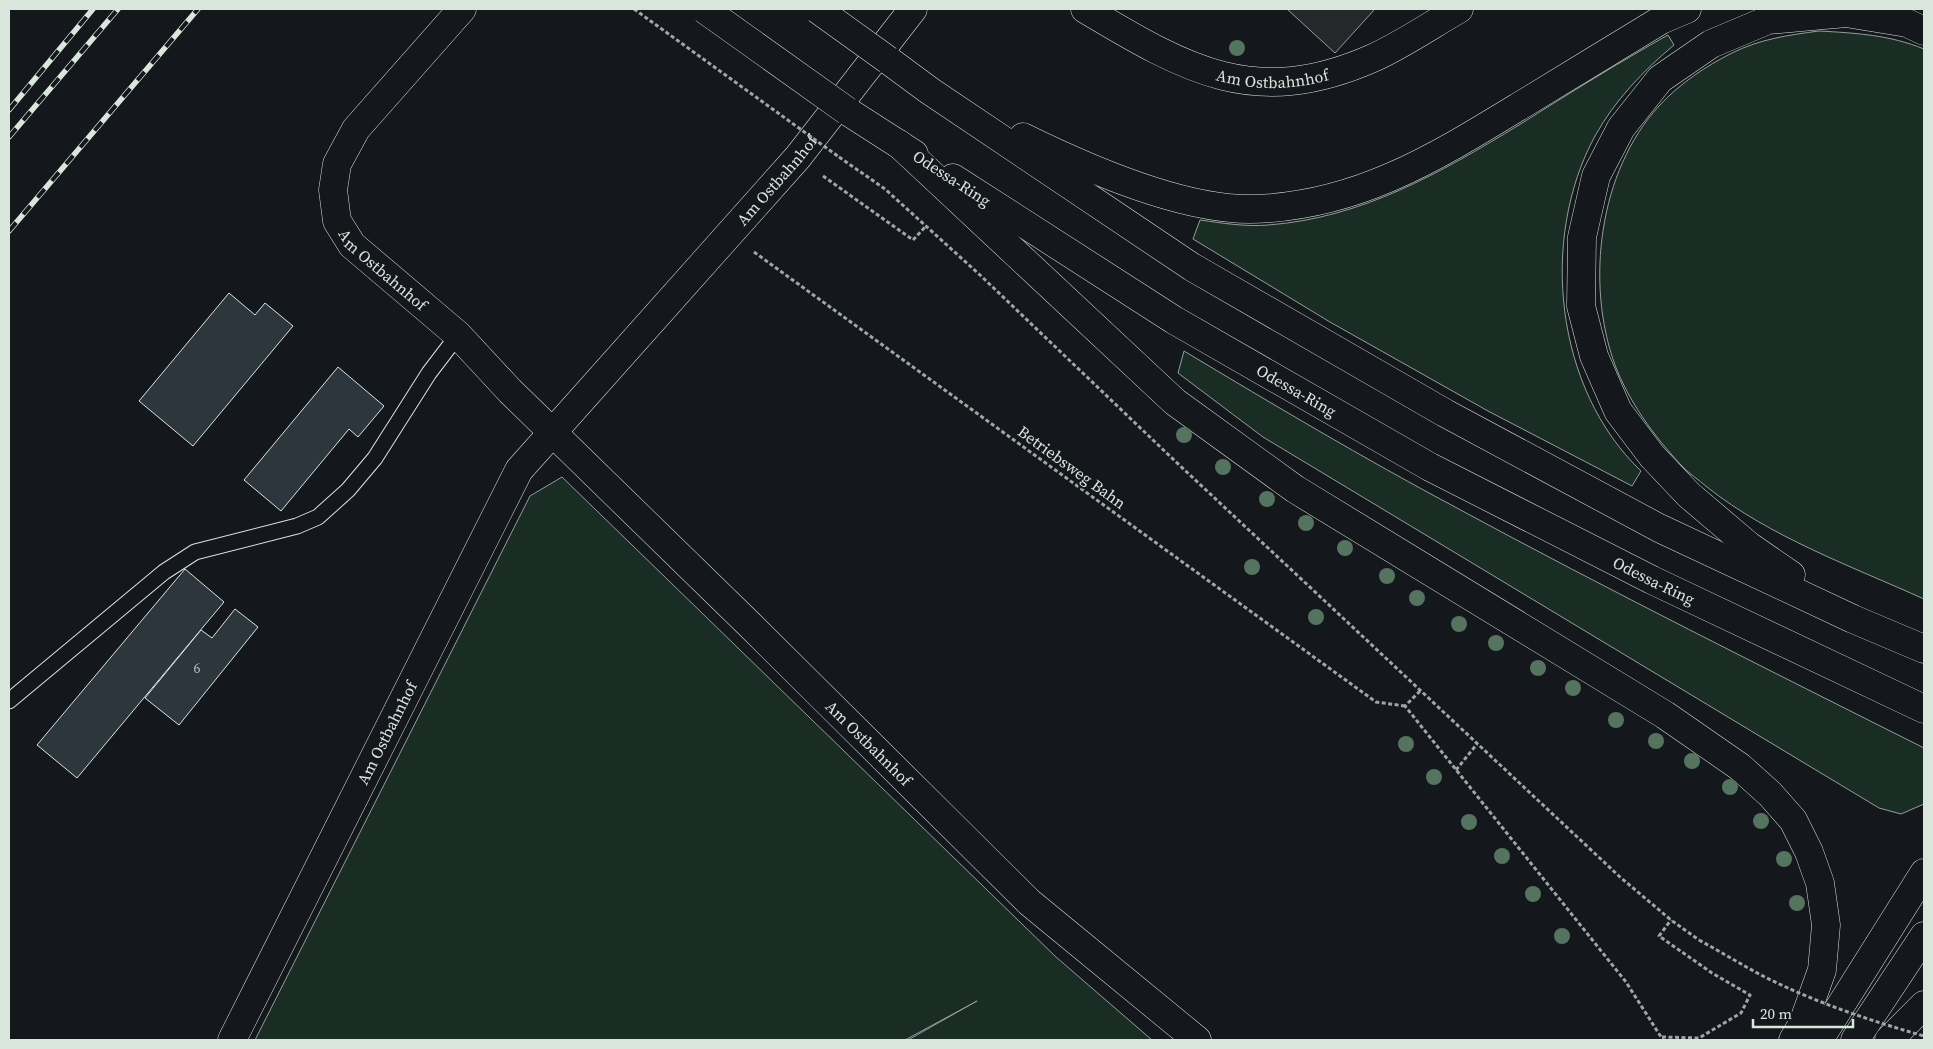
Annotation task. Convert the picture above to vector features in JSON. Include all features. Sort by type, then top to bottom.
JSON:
[{"type":"main road","name":"Am Ostbahnhof","points":[[462,9],[356,129],[337,164],[333,190],[337,221],[352,245],[458,335],[552,432],[1029,902],[1197,1040]]},
{"type":"main road","name":"Odessa-Ring","points":[[704,9],[847,112],[1174,320],[1430,468],[1652,580],[1917,706]]},
{"type":"main road","points":[[817,9],[930,91],[1192,266],[1444,414],[1659,528],[1854,619],[1924,649]]},
{"type":"main road","name":"Am Ostbahnhof","points":[[232,1040],[519,470],[798,157],[913,9]]},
{"type":"main road","name":"Am Ostbahnhof","points":[[1085,9],[1137,40],[1202,70],[1253,83],[1272,83],[1315,78],[1374,58],[1459,9]]},
{"type":"main road","points":[[930,91],[1039,145],[1123,182],[1194,202],[1248,209],[1306,204],[1362,190],[1409,170],[1450,148],[1661,20],[1687,9]]},
{"type":"main road","points":[[1854,619],[1749,546],[1690,495],[1652,456],[1618,412],[1594,356],[1581,306],[1582,237],[1596,176],[1621,128],[1660,79],[1711,44],[1768,20],[1846,13],[1907,23],[1924,31]]},
{"type":"main road","points":[[899,144],[1175,402],[1295,489],[1665,715],[1740,767],[1770,794],[1793,820],[1809,852],[1820,883],[1826,925],[1822,970],[1804,1023],[1793,1040]]},
{"type":"main road","points":[[1819,1040],[1924,873]]},
{"type":"main road","points":[[1855,1040],[1924,936]]},
{"type":"main road","points":[[1889,1040],[1924,1005]]},
{"type":"lane","points":[[9,701],[164,572],[195,552],[297,526],[318,517],[348,490],[375,458],[429,373],[458,335]]},
{"type":"path","points":[[634,9],[885,189],[980,275],[1420,691],[1620,877],[1671,920],[1700,940],[1759,974],[1803,995],[1875,1022],[1924,1036]]},
{"type":"path","points":[[816,170],[913,240],[926,226]]},
{"type":"path","name":"Betriebsweg Bahn","points":[[729,234],[1376,702],[1405,706]]},
{"type":"path","points":[[1420,691],[1405,706],[1626,982],[1662,1038],[1698,1038],[1741,1013],[1750,994],[1712,973],[1659,936],[1671,920]]},
{"type":"path","points":[[1456,770],[1478,744]]},
{"type":"green space","points":[[1819,31],[1886,38],[1924,49],[1924,599],[1784,536],[1731,505],[1690,474],[1661,442],[1627,392],[1615,365],[1606,333],[1601,299],[1600,264],[1603,229],[1611,195],[1623,162],[1639,132],[1659,106],[1675,90],[1722,58],[1764,41]]},
{"type":"green space","points":[[1668,35],[1674,45],[1630,87],[1611,110],[1595,136],[1577,177],[1566,220],[1562,266],[1565,311],[1574,356],[1590,399],[1612,437],[1641,471],[1632,486],[1488,411],[1330,322],[1193,239],[1200,220],[1251,225],[1303,221],[1368,203],[1399,190],[1460,160]]},
{"type":"green space","points":[[1184,351],[1353,450],[1513,538],[1924,748],[1924,804],[1901,814],[1879,808],[1263,437],[1178,373]]},
{"type":"green space","points":[[562,477],[1056,957],[1152,1040],[908,1040],[977,1001],[905,1040],[255,1040],[530,496]]},
{"type":"shaded area","points":[[1287,9],[1375,9],[1335,53]]},
{"type":"building","points":[[229,293],[255,315],[265,303],[293,326],[193,446],[139,401]]},
{"type":"building","points":[[338,367],[384,406],[358,437],[349,429],[281,511],[244,480]]},
{"type":"building","points":[[185,569],[224,602],[77,778],[37,745]]},
{"type":"building","points":[[235,609],[258,627],[179,725],[145,698],[201,630],[212,638]]},
{"type":"railway","points":[[9,110],[93,9]]},
{"type":"railway","points":[[9,137],[118,9]]},
{"type":"railway","points":[[9,231],[198,9]]}]
